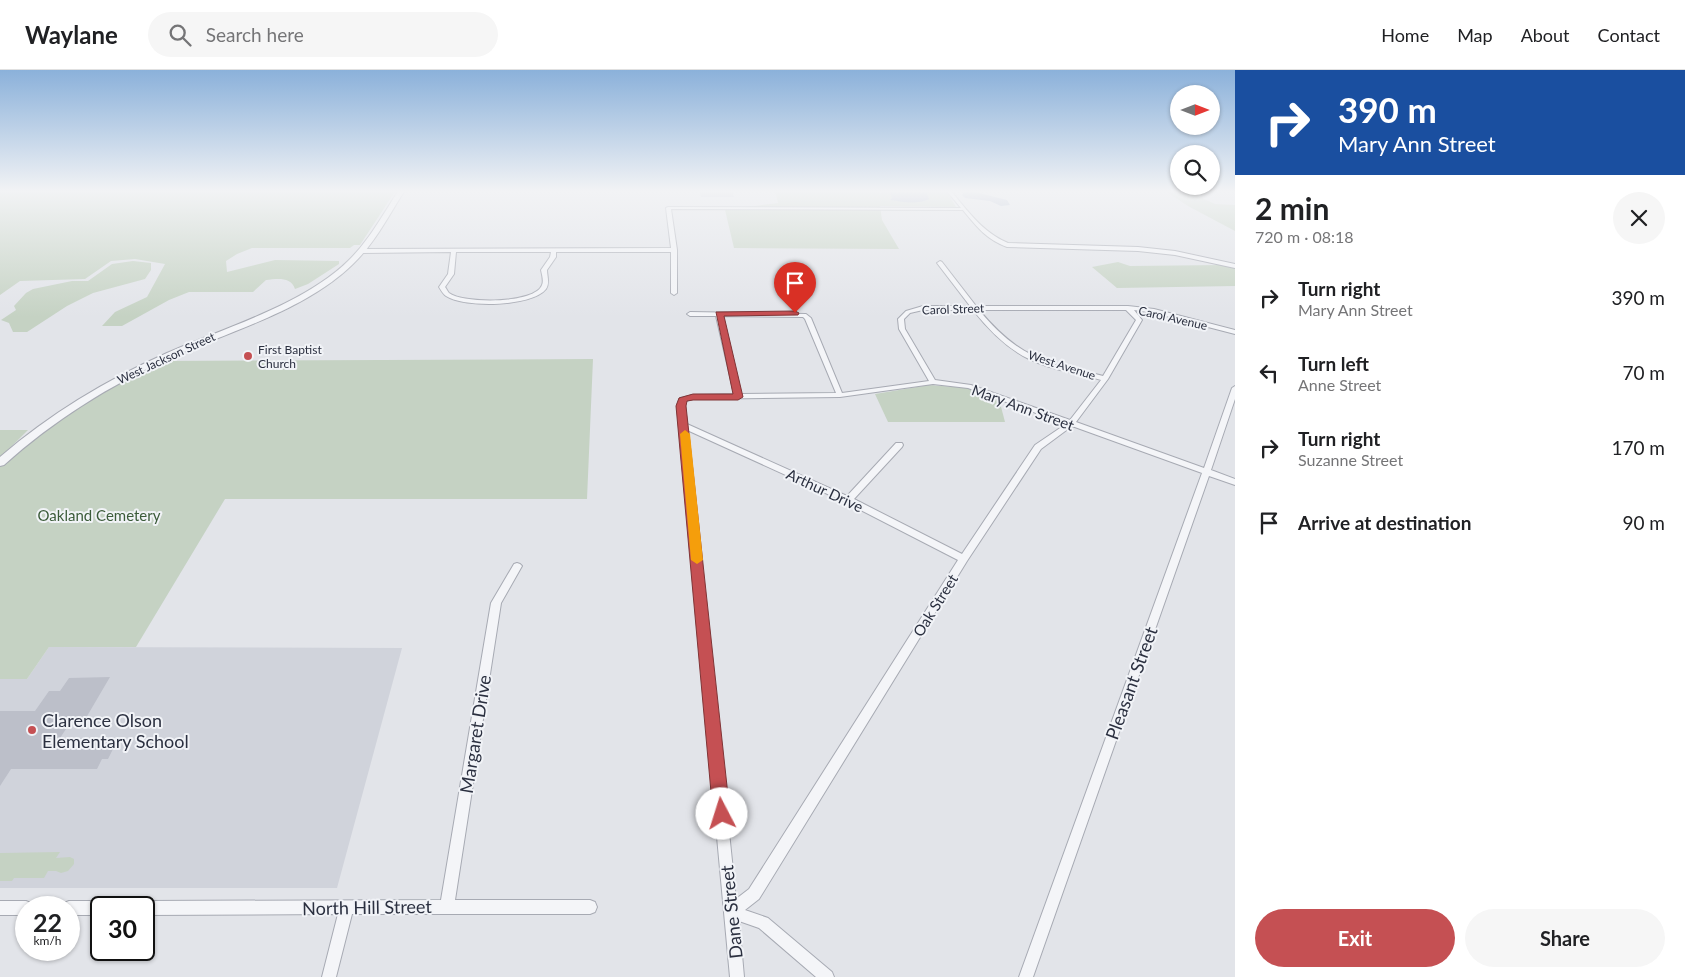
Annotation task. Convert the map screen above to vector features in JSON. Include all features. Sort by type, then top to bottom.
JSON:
[{"type":"street","name":"West Jackson Street","points":[[0,464],[58,417],[89,396],[146,366],[302,296],[342,270],[363,250],[374,232]]},
{"type":"street","points":[[671,232],[674,250],[674,293]]},
{"type":"street","points":[[985,232],[1007,245],[1138,249],[1175,253],[1235,266]]},
{"type":"street","points":[[363,250],[674,250]]},
{"type":"street","points":[[454,251],[451,274],[442,287],[443,292],[447,296],[459,300],[515,301],[530,298],[543,290],[546,284],[544,270],[553,257],[554,250]]},
{"type":"street","name":"West Avenue","points":[[940,263],[998,335],[1032,358],[1105,379]]},
{"type":"street","name":"Carol Street","points":[[932,382],[902,329],[901,319],[908,312],[923,308],[1051,307]]},
{"type":"street","name":"Carol Avenue","points":[[1051,307],[1128,308],[1154,311],[1235,332]]},
{"type":"street","name":"Oak Street","points":[[731,912],[754,894],[964,559],[1038,447],[1070,424],[1105,379],[1139,320],[1128,308]]},
{"type":"street","points":[[690,314],[804,314],[808,318],[840,396]]},
{"type":"street","points":[[719,314],[738,397]]},
{"type":"street","name":"Mary Ann Street","points":[[683,400],[693,397],[840,396],[932,382],[969,386],[1235,482]]},
{"type":"street","name":"Pleasant Street","points":[[1026,977],[1235,388]]},
{"type":"street","name":"Dane Street","points":[[683,400],[681,406],[737,977]]},
{"type":"street","name":"Arthur Drive","points":[[684,426],[848,500],[964,559]]},
{"type":"street","points":[[848,500],[899,445]]},
{"type":"street","name":"Margaret Drive","points":[[447,907],[496,603],[517,566]]},
{"type":"street","name":"North Hill Street","points":[[155,908],[590,907]]},
{"type":"street","points":[[0,908],[15,908]]},
{"type":"street","points":[[330,977],[348,908]]},
{"type":"street","points":[[731,912],[763,923],[827,977]]},
{"type":"shaded area","points":[[49,647],[402,648],[337,888],[0,888],[0,679],[27,679]]},
{"type":"green space","points":[[0,232],[368,232],[360,245],[354,245],[350,248],[252,248],[226,261],[227,272],[275,260],[339,261],[339,264],[308,284],[295,289],[287,280],[274,279],[266,280],[253,292],[189,292],[169,300],[122,326],[102,326],[115,312],[147,297],[165,264],[135,259],[111,261],[85,279],[20,281],[0,295]]},
{"type":"green space","points":[[730,232],[889,232],[899,249],[734,248]]},
{"type":"green space","points":[[133,261],[151,263],[151,270],[145,279],[93,293],[67,306],[27,332],[13,332],[9,323],[1,320],[16,310],[14,306],[26,293],[33,289],[72,281],[88,281],[112,264]]},
{"type":"green space","points":[[1118,262],[1130,266],[1224,265],[1235,268],[1235,286],[1117,288],[1092,267]]},
{"type":"green space","name":"Oakland Cemetery","points":[[593,359],[587,499],[225,499],[136,647],[49,647],[27,679],[0,679],[0,467],[65,416],[68,416],[74,410],[118,384],[162,361]]},
{"type":"green space","points":[[929,385],[967,388],[999,399],[1005,422],[888,422],[875,394]]},
{"type":"green space","points":[[0,430],[28,430],[0,458]]},
{"type":"green space","points":[[60,852],[56,858],[70,857],[74,859],[74,864],[68,871],[61,873],[48,871],[44,878],[14,878],[12,881],[0,881],[0,853]]},
{"type":"building","name":"Clarence Olson Elementary School","points":[[110,677],[83,723],[70,723],[60,738],[114,738],[109,747],[114,747],[108,759],[102,759],[97,769],[11,769],[0,786],[0,711],[35,711],[49,691],[60,691],[69,678]]},
{"type":"slow traffic","points":[[685,434],[697,560]]},
{"type":"place","name":"First Baptist Church","points":[[248,356]]},
{"type":"place","name":"Clarence Olson Elementary School","points":[[32,730]]},
{"type":"route","points":[[722,814],[681,406],[683,400],[693,397],[738,397],[719,314],[795,313]]}]
